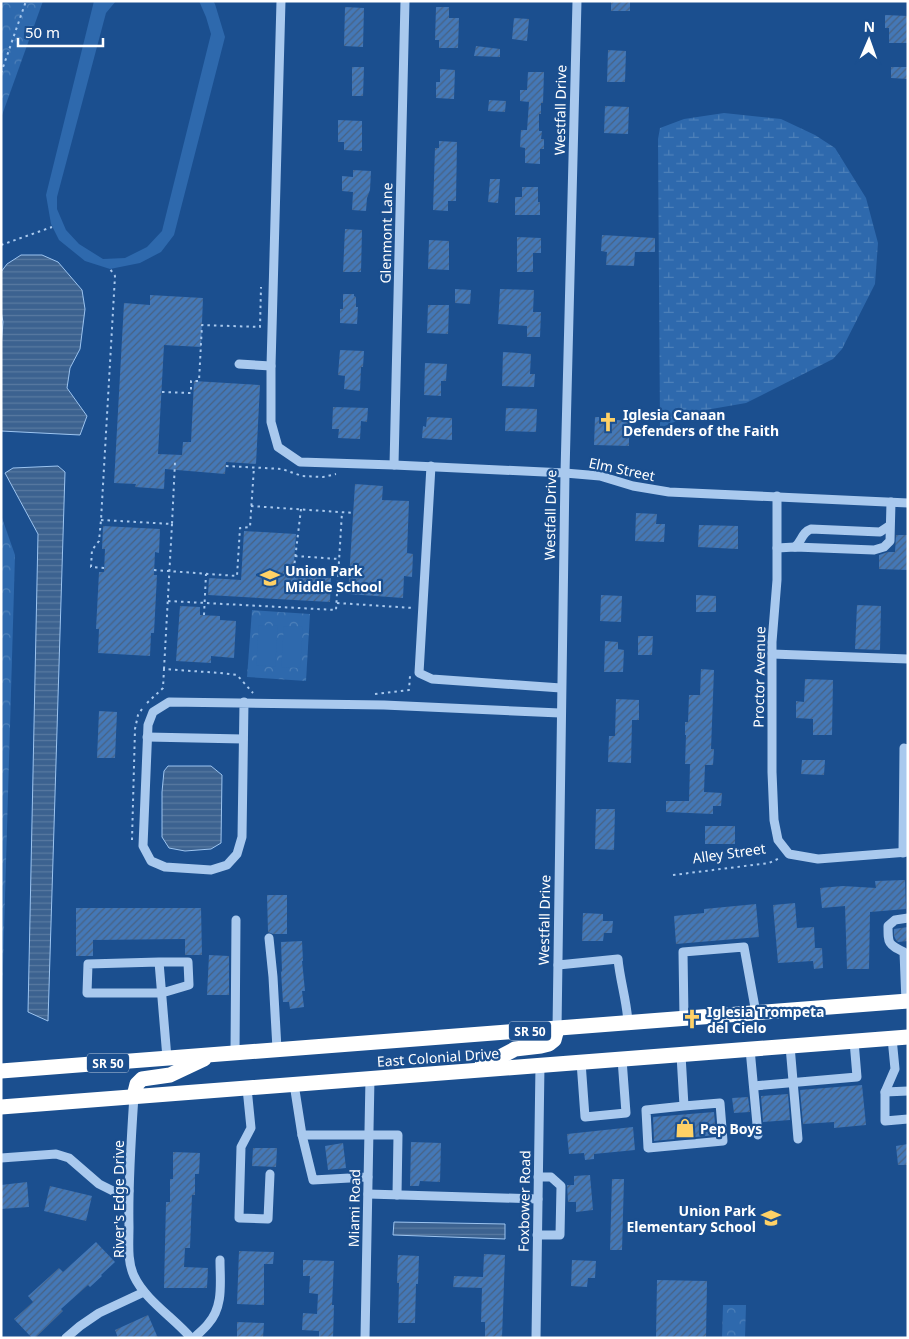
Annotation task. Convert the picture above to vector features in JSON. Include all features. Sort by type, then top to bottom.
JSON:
[{"type":"highway","name":"East Colonial Drive","points":[[1,1071],[907,1001]]},
{"type":"highway","points":[[476,1070],[514,1049],[549,1044],[554,1040],[557,1029]]},
{"type":"highway","name":"East Colonial Drive","points":[[1,1107],[908,1037]]},
{"type":"highway","points":[[134,1096],[137,1084],[142,1079],[170,1075],[215,1054]]},
{"type":"street","points":[[239,364],[271,366],[281,1]]},
{"type":"street","name":"Glenmont Lane","points":[[394,465],[405,1]]},
{"type":"street","name":"Westfall Drive","points":[[557,1029],[560,713],[577,1]]},
{"type":"street","name":"Elm Street","points":[[271,366],[271,422],[278,448],[300,462],[565,472],[600,476],[634,486],[669,492],[908,502]]},
{"type":"street","points":[[431,466],[419,674],[432,679],[561,688]]},
{"type":"street","name":"Proctor Avenue","points":[[777,496],[777,580],[772,654],[772,772],[774,820],[778,840],[789,854]]},
{"type":"street","points":[[777,548],[874,550],[884,547],[890,541],[891,502]]},
{"type":"street","points":[[795,547],[799,544],[806,530],[880,532],[890,526]]},
{"type":"street","points":[[772,654],[908,659]]},
{"type":"street","points":[[244,702],[242,837],[237,854],[227,865],[211,870],[165,867],[151,861],[143,846],[148,725],[153,712],[169,702],[244,702],[418,706],[560,713]]},
{"type":"street","points":[[147,737],[243,739]]},
{"type":"street","points":[[789,854],[818,859],[905,852],[903,830],[906,748]]},
{"type":"street","points":[[907,1001],[904,952],[891,946],[888,940],[888,926],[895,920],[908,918]]},
{"type":"street","points":[[235,1052],[236,920]]},
{"type":"street","points":[[269,938],[277,1049]]},
{"type":"street","points":[[684,1018],[683,952],[744,947],[756,1013]]},
{"type":"street","points":[[558,964],[618,959],[619,974],[627,1006],[628,1023]]},
{"type":"street","points":[[159,962],[167,1058]]},
{"type":"street","points":[[159,962],[188,962],[189,985],[162,993],[87,993],[88,964],[159,962]]},
{"type":"street","points":[[892,1038],[895,1070],[885,1092],[885,1121],[908,1119]]},
{"type":"street","points":[[754,1086],[857,1078],[854,1041]]},
{"type":"street","points":[[790,1046],[798,1139]]},
{"type":"street","points":[[750,1049],[758,1134]]},
{"type":"street","points":[[682,1055],[684,1106]]},
{"type":"street","points":[[581,1062],[585,1116],[626,1113],[622,1059]]},
{"type":"street","name":"Foxbower Road","points":[[536,1338],[540,1065]]},
{"type":"street","name":"Miami Road","points":[[365,1338],[370,1078]]},
{"type":"street","points":[[294,1084],[302,1135],[313,1180],[368,1177]]},
{"type":"street","points":[[247,1088],[251,1128],[241,1147],[239,1218],[268,1219],[270,1174]]},
{"type":"street","points":[[885,1092],[908,1091]]},
{"type":"street","name":"River's Edge Drive","points":[[134,1096],[128,1191],[129,1259],[134,1276],[144,1292],[193,1338]]},
{"type":"street","points":[[720,1103],[723,1141],[648,1148],[646,1110],[684,1106],[720,1103]]},
{"type":"street","points":[[302,1135],[398,1135],[397,1194]]},
{"type":"street","points":[[1,1158],[56,1154],[69,1158],[99,1184],[113,1191],[128,1191]]},
{"type":"street","points":[[537,1234],[560,1235],[561,1186],[551,1177],[538,1176]]},
{"type":"street","points":[[368,1194],[538,1199]]},
{"type":"street","points":[[193,1338],[209,1323],[220,1299],[220,1260]]},
{"type":"street","points":[[66,1338],[99,1313],[144,1292]]},
{"type":"path","points":[[1,73],[26,1]]},
{"type":"path","points":[[1,245],[52,227]]},
{"type":"path","points":[[104,568],[91,567],[92,550],[99,541],[101,520],[115,276],[110,269]]},
{"type":"path","points":[[162,392],[191,393],[191,380],[199,381],[202,325],[260,327],[261,287]]},
{"type":"path","points":[[132,845],[135,729],[138,715],[146,704],[163,688],[175,462]]},
{"type":"path","points":[[226,466],[282,469],[302,476],[323,477],[344,474]]},
{"type":"path","points":[[154,570],[237,576],[240,528],[250,527],[254,467]]},
{"type":"path","points":[[252,506],[354,513]]},
{"type":"path","points":[[293,576],[301,509]]},
{"type":"path","points":[[168,602],[336,610],[342,512]]},
{"type":"path","points":[[101,520],[172,524]]},
{"type":"path","points":[[295,556],[339,559]]},
{"type":"path","points":[[204,615],[206,574]]},
{"type":"path","points":[[337,603],[413,608]]},
{"type":"path","points":[[164,670],[236,675],[253,693]]},
{"type":"path","points":[[371,694],[409,690],[410,672]]},
{"type":"path","name":"Alley Street","points":[[673,875],[769,863],[789,854]]},
{"type":"green space","points":[[1,1],[43,1],[1,118]]},
{"type":"green space","points":[[94,1],[116,1],[106,13],[57,197],[57,209],[66,230],[79,244],[103,259],[125,258],[147,247],[162,231],[211,34],[199,1],[213,1],[225,37],[174,235],[161,252],[140,263],[110,269],[85,261],[59,240],[51,224],[46,195]]},
{"type":"green space","points":[[724,113],[781,119],[815,135],[835,148],[866,198],[878,243],[875,284],[842,349],[833,359],[746,403],[700,411],[660,428],[658,139],[660,128],[684,119]]},
{"type":"green space","points":[[1,515],[15,555],[1,1034]]},
{"type":"green space","points":[[252,610],[310,614],[306,681],[247,677]]},
{"type":"green space","points":[[259,625],[278,626],[275,667],[256,665]]},
{"type":"green space","points":[[284,626],[303,627],[300,668],[281,667]]},
{"type":"green space","points":[[723,1305],[746,1305],[745,1338],[722,1338]]},
{"type":"shaded area","points":[[21,255],[42,255],[58,262],[82,290],[85,309],[80,349],[70,368],[67,388],[87,416],[80,435],[1,431],[1,347],[3,322],[1,311],[1,272],[7,264]]},
{"type":"shaded area","points":[[58,466],[65,472],[48,1021],[28,1012],[38,534],[5,473],[13,468]]},
{"type":"shaded area","points":[[168,766],[211,766],[222,775],[221,843],[211,849],[185,851],[169,848],[162,837],[162,792],[164,771]]},
{"type":"shaded area","points":[[394,1222],[505,1224],[505,1239],[393,1235]]},
{"type":"building","points":[[611,1],[630,1],[630,11],[611,11]]},
{"type":"building","points":[[345,7],[364,8],[363,47],[344,46]]},
{"type":"building","points":[[436,7],[449,7],[449,18],[459,18],[458,48],[439,48],[439,40],[435,40]]},
{"type":"building","points":[[885,15],[908,16],[908,43],[889,43],[889,28],[885,28]]},
{"type":"building","points":[[514,18],[529,19],[527,41],[512,39]]},
{"type":"building","points":[[476,46],[500,49],[500,57],[474,56]]},
{"type":"building","points":[[608,50],[626,51],[625,82],[607,82]]},
{"type":"building","points":[[352,67],[364,67],[363,96],[352,96]]},
{"type":"building","points":[[891,67],[908,67],[908,79],[891,78]]},
{"type":"building","points":[[440,69],[455,70],[454,99],[436,98],[436,82],[440,82]]},
{"type":"building","points":[[528,72],[544,72],[543,103],[541,103],[541,114],[539,114],[539,131],[542,131],[541,139],[544,139],[544,149],[540,149],[540,164],[525,163],[525,148],[520,147],[521,130],[527,130],[529,102],[520,101],[520,90],[527,90]]},
{"type":"building","points":[[489,100],[506,101],[505,112],[488,111]]},
{"type":"building","points":[[605,106],[629,107],[628,134],[604,133]]},
{"type":"building","points":[[338,120],[362,121],[362,151],[344,150],[344,142],[338,142]]},
{"type":"building","points":[[439,141],[457,142],[456,201],[448,201],[448,211],[433,210],[435,148],[439,148]]},
{"type":"building","points":[[353,170],[371,171],[366,211],[352,210],[353,192],[342,191],[342,176],[353,177]]},
{"type":"building","points":[[490,179],[500,179],[498,203],[488,202]]},
{"type":"building","points":[[522,187],[538,187],[540,215],[515,215],[515,197],[522,197]]},
{"type":"building","points":[[345,229],[362,230],[361,272],[343,272]]},
{"type":"building","points":[[602,235],[655,238],[655,252],[635,252],[634,266],[606,265],[607,252],[601,251]]},
{"type":"building","points":[[517,237],[541,238],[541,253],[533,253],[533,272],[517,272]]},
{"type":"building","points":[[429,240],[449,241],[449,270],[428,269]]},
{"type":"building","points":[[455,289],[471,290],[470,304],[455,303]]},
{"type":"building","points":[[500,289],[534,290],[533,312],[541,312],[540,337],[527,337],[527,326],[498,324]]},
{"type":"building","points":[[343,294],[354,294],[356,297],[356,307],[358,307],[357,324],[340,323],[340,309],[343,309]]},
{"type":"building","points":[[150,295],[203,298],[201,347],[164,345],[158,454],[182,455],[183,442],[191,442],[194,381],[260,385],[256,464],[226,462],[225,474],[165,469],[164,489],[135,487],[136,484],[114,483],[124,303],[150,305]]},
{"type":"building","points":[[428,305],[449,305],[448,334],[427,333]]},
{"type":"building","points":[[340,350],[364,351],[360,391],[344,389],[345,376],[338,375]]},
{"type":"building","points":[[503,352],[531,354],[530,374],[535,374],[534,387],[502,386]]},
{"type":"building","points":[[425,363],[447,364],[446,381],[441,381],[441,396],[424,395]]},
{"type":"building","points":[[333,407],[368,408],[367,422],[361,421],[360,439],[338,438],[339,429],[332,429]]},
{"type":"building","points":[[506,408],[537,409],[536,432],[505,431]]},
{"type":"building","points":[[427,417],[452,418],[452,440],[422,438],[423,426],[426,427]]},
{"type":"building","points":[[595,417],[617,417],[617,420],[629,421],[629,446],[594,445]]},
{"type":"building","points":[[355,484],[383,486],[382,500],[409,501],[407,553],[413,554],[412,577],[404,576],[403,598],[348,594]]},
{"type":"building","points":[[636,513],[657,514],[656,524],[665,524],[664,542],[635,541]]},
{"type":"building","points":[[699,525],[738,526],[738,549],[698,547]]},
{"type":"building","points":[[103,526],[160,529],[159,553],[155,552],[154,575],[157,575],[154,633],[151,633],[150,656],[98,653],[99,629],[96,629],[99,572],[104,572]]},
{"type":"building","points":[[244,531],[296,534],[293,576],[331,578],[330,602],[208,595],[209,578],[241,580]]},
{"type":"building","points":[[896,535],[908,535],[908,570],[879,569],[879,555],[895,552]]},
{"type":"building","points":[[601,595],[622,596],[621,622],[600,621]]},
{"type":"building","points":[[696,595],[716,596],[716,612],[696,612]]},
{"type":"building","points":[[857,605],[881,606],[880,650],[855,649]]},
{"type":"building","points":[[180,606],[200,607],[200,615],[220,616],[220,620],[236,621],[234,658],[211,656],[211,663],[176,661]]},
{"type":"building","points":[[638,636],[653,636],[652,655],[638,655]]},
{"type":"building","points":[[605,641],[618,642],[618,649],[624,650],[623,672],[604,672]]},
{"type":"building","points":[[701,669],[714,670],[711,749],[714,749],[713,765],[705,765],[704,792],[722,793],[721,806],[713,806],[713,814],[666,812],[666,801],[689,801],[690,764],[685,764],[685,722],[688,722],[689,695],[700,695]]},
{"type":"building","points":[[805,679],[833,680],[832,735],[813,735],[813,719],[796,718],[796,701],[804,702]]},
{"type":"building","points":[[616,699],[639,700],[639,720],[632,720],[631,763],[608,762],[609,736],[615,736]]},
{"type":"building","points":[[99,711],[117,712],[115,758],[97,758]]},
{"type":"building","points":[[802,760],[825,760],[824,775],[801,774]]},
{"type":"building","points":[[596,809],[615,809],[614,850],[595,849]]},
{"type":"building","points":[[705,826],[735,826],[735,844],[705,844]]},
{"type":"building","points":[[905,880],[906,909],[870,912],[869,969],[847,969],[845,906],[822,908],[820,888],[843,886],[876,888],[875,881]]},
{"type":"building","points":[[267,895],[287,895],[287,934],[268,932]]},
{"type":"building","points":[[795,903],[797,928],[814,927],[815,948],[822,948],[823,968],[814,969],[813,961],[778,963],[773,905]]},
{"type":"building","points":[[756,904],[759,937],[676,944],[674,916],[704,913],[704,909]]},
{"type":"building","points":[[76,908],[201,908],[202,955],[185,955],[185,939],[93,940],[93,956],[76,956]]},
{"type":"building","points":[[583,913],[603,914],[603,921],[613,921],[612,933],[604,933],[603,941],[582,941]]},
{"type":"building","points":[[908,927],[908,941],[898,942],[894,936],[894,929]]},
{"type":"building","points":[[302,941],[305,991],[302,991],[304,1007],[290,1009],[289,1002],[283,1002],[281,942]]},
{"type":"building","points":[[209,955],[229,956],[229,995],[207,995]]},
{"type":"building","points":[[862,1085],[866,1125],[834,1128],[834,1122],[803,1124],[800,1090]]},
{"type":"building","points":[[788,1094],[790,1120],[763,1122],[761,1096]]},
{"type":"building","points":[[748,1097],[750,1112],[734,1113],[732,1098]]},
{"type":"building","name":"Pep Boys","points":[[714,1112],[716,1135],[654,1141],[653,1117]]},
{"type":"building","points":[[633,1127],[635,1150],[594,1154],[594,1159],[585,1160],[584,1153],[569,1154],[567,1134]]},
{"type":"building","points":[[411,1142],[441,1143],[440,1182],[420,1181],[419,1186],[410,1186]]},
{"type":"building","points":[[343,1143],[346,1168],[328,1170],[325,1146]]},
{"type":"building","points":[[908,1144],[908,1165],[898,1165],[896,1146]]},
{"type":"building","points":[[253,1148],[277,1148],[276,1167],[252,1166]]},
{"type":"building","points":[[173,1152],[200,1153],[199,1174],[195,1174],[195,1195],[192,1195],[190,1248],[185,1248],[184,1267],[208,1268],[207,1288],[164,1288],[166,1202],[170,1202],[170,1179],[173,1179]]},
{"type":"building","points":[[590,1175],[593,1210],[576,1212],[576,1202],[568,1202],[567,1185],[574,1185],[574,1176]]},
{"type":"building","points":[[612,1179],[624,1179],[622,1250],[610,1250]]},
{"type":"building","points":[[27,1182],[29,1207],[1,1209],[1,1185]]},
{"type":"building","points":[[50,1186],[92,1196],[86,1221],[44,1211]]},
{"type":"building","points":[[96,1242],[115,1262],[90,1287],[88,1285],[61,1309],[63,1311],[35,1338],[32,1338],[14,1319],[33,1302],[28,1296],[59,1268],[63,1272]]},
{"type":"building","points":[[239,1251],[274,1252],[273,1264],[264,1264],[264,1305],[237,1304]]},
{"type":"building","points":[[484,1254],[505,1255],[502,1338],[485,1338],[485,1322],[481,1322],[482,1288],[453,1287],[454,1276],[483,1277]]},
{"type":"building","points":[[398,1255],[419,1256],[415,1323],[398,1323]]},
{"type":"building","points":[[303,1260],[334,1261],[333,1338],[319,1338],[319,1331],[302,1330],[303,1313],[317,1314],[318,1294],[309,1293],[310,1276],[303,1276]]},
{"type":"building","points":[[572,1260],[596,1261],[595,1278],[588,1278],[587,1287],[571,1286]]},
{"type":"building","points":[[657,1280],[707,1281],[706,1338],[656,1338]]},
{"type":"building","points":[[148,1315],[158,1338],[118,1338],[115,1330]]},
{"type":"building","points":[[237,1322],[264,1323],[263,1338],[237,1338]]},
{"type":"place","name":"Iglesia Canaan Defenders of the Faith","points":[[608,422]]},
{"type":"place","name":"Union Park Middle School","points":[[270,578]]},
{"type":"place","name":"Iglesia Trompeta del Cielo","points":[[692,1019]]},
{"type":"place","name":"Pep Boys","points":[[685,1128]]},
{"type":"place","name":"Union Park Elementary School","points":[[771,1218]]}]
